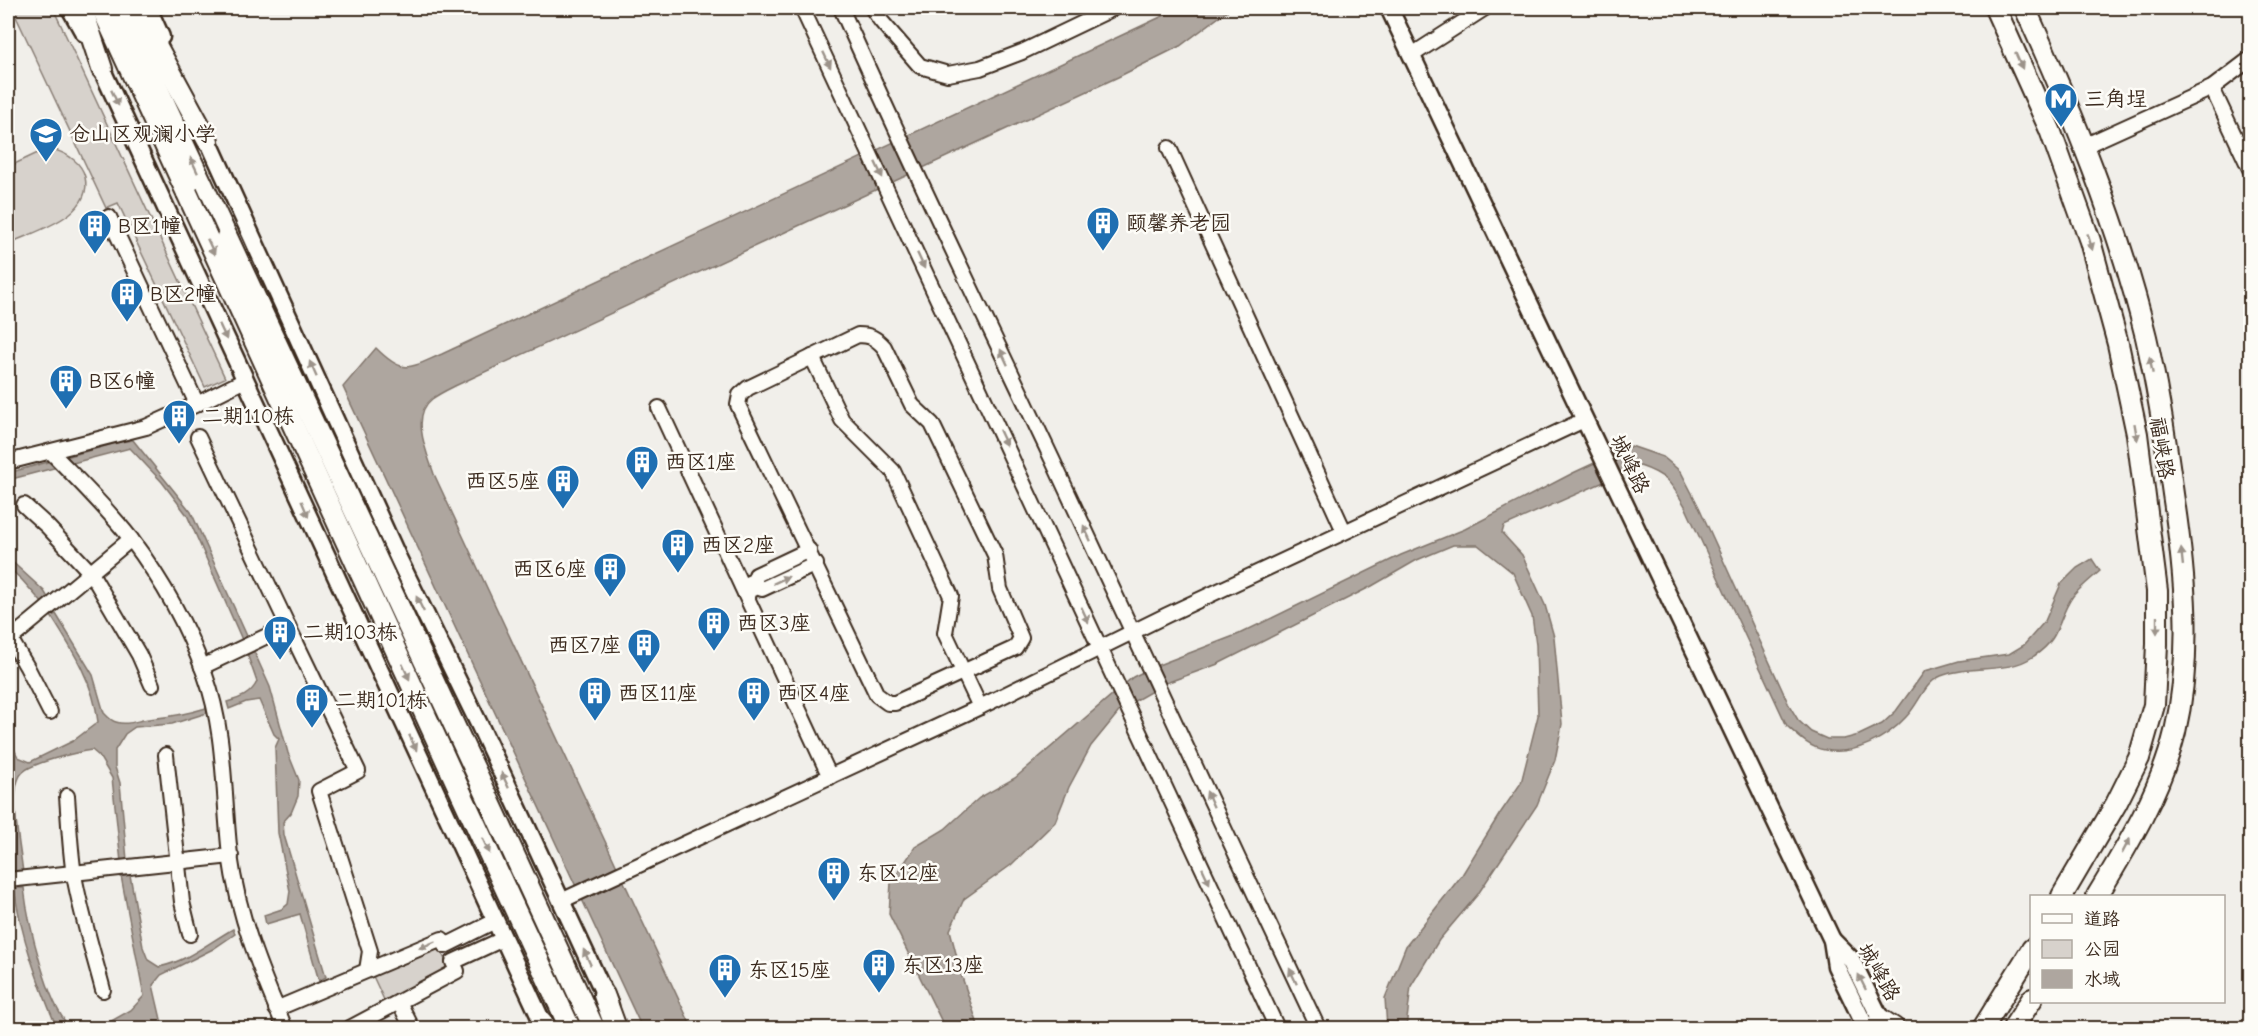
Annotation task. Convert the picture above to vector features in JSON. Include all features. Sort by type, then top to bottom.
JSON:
[{"type":"highway","points":[[82,8],[102,69]]},
{"type":"highway","points":[[102,8],[570,1029]]},
{"type":"highway","points":[[120,8],[594,1029]]},
{"type":"highway","points":[[136,8],[208,141]]},
{"type":"highway","name":"福峡路","points":[[1995,8],[2050,130],[2090,241],[2118,344],[2137,434],[2157,591],[2154,705],[2139,758],[2116,804],[2063,895]]},
{"type":"highway","name":"福峡路","points":[[2025,8],[2084,147],[2118,241],[2148,346],[2180,536],[2185,607],[2183,692],[2170,749],[2157,786],[2098,895]]},
{"type":"highway","points":[[1982,1025],[2001,1000],[2030,951]]},
{"type":"highway","points":[[604,995],[619,1029]]},
{"type":"highway","points":[[2001,1000],[2023,1013]]},
{"type":"main road","points":[[70,8],[102,69],[544,1026]]},
{"type":"main road","points":[[148,8],[398,558],[479,724],[604,995]]},
{"type":"main road","name":"城峰路","points":[[1389,8],[1832,940],[1851,959],[1876,1026]]},
{"type":"main road","points":[[271,434],[290,458],[305,464],[323,463],[336,448],[336,431],[330,406]]},
{"type":"main road","points":[[349,606],[344,582],[351,568],[368,555],[389,554],[398,558]]},
{"type":"street","points":[[802,8],[1277,1029]]},
{"type":"street","points":[[841,8],[892,123],[1162,692],[1212,806],[1318,1029]]},
{"type":"street","points":[[872,8],[920,66],[948,74],[981,68],[1022,52],[1114,8]]},
{"type":"street","points":[[1412,55],[1485,8]]},
{"type":"street","points":[[2084,147],[2212,88],[2250,59]]},
{"type":"street","points":[[2212,88],[2250,169]]},
{"type":"street","points":[[1168,148],[1344,531]]},
{"type":"street","points":[[109,217],[197,404]]},
{"type":"street","points":[[858,335],[868,335],[878,340],[884,347],[912,405],[932,424],[986,536],[995,555],[1000,589],[1020,631],[1021,638],[1015,648],[895,703],[888,703],[877,695],[738,405],[740,394],[747,388],[812,357],[858,335]]},
{"type":"street","points":[[812,357],[842,420],[893,471],[951,596],[945,633],[980,707]]},
{"type":"street","points":[[8,462],[57,459],[146,427],[245,380]]},
{"type":"street","points":[[659,408],[830,777]]},
{"type":"street","points":[[561,901],[980,707],[1344,531],[1584,420]]},
{"type":"street","points":[[198,437],[358,771],[319,791],[370,951],[367,970]]},
{"type":"street","points":[[57,459],[131,539],[167,594],[186,629],[202,668],[215,711],[221,745],[231,856],[249,938],[259,969],[285,1029]]},
{"type":"street","points":[[24,505],[91,573],[139,655],[152,685]]},
{"type":"street","points":[[50,712],[8,638],[131,539]]},
{"type":"street","points":[[744,589],[755,580],[756,575],[809,550]]},
{"type":"street","points":[[744,589],[758,587],[762,589],[816,564]]},
{"type":"street","points":[[202,668],[288,626]]},
{"type":"street","points":[[166,755],[183,903],[190,934]]},
{"type":"street","points":[[68,796],[69,839],[74,873],[80,906],[103,990]]},
{"type":"street","points":[[8,880],[231,856]]},
{"type":"street","points":[[276,1009],[442,939],[445,946],[495,921]]},
{"type":"street","points":[[350,1029],[457,971],[453,962],[503,939]]},
{"type":"street","points":[[399,1002],[412,1029]]},
{"type":"green space","points":[[12,8],[53,8],[225,378],[205,387],[118,203],[106,208]]},
{"type":"green space","points":[[55,150],[65,154],[81,167],[85,177],[85,191],[81,202],[60,220],[8,244],[8,167],[42,151]]},
{"type":"green space","points":[[438,946],[450,969],[385,1002],[372,974]]},
{"type":"water","points":[[1175,8],[1231,8],[1180,46],[1118,77],[457,385],[435,397],[425,406],[422,415],[422,435],[434,474],[692,1028],[642,1028],[343,387],[376,348],[400,366],[407,367],[422,363],[1167,14]]},
{"type":"water","points":[[133,440],[191,512],[270,687],[288,753],[299,780],[298,796],[291,813],[283,822],[284,835],[326,977],[319,981],[300,914],[266,924],[264,915],[282,909],[288,904],[290,891],[278,833],[275,748],[279,739],[274,734],[259,700],[246,702],[229,709],[227,702],[245,695],[257,682],[243,642],[187,515],[162,482],[130,448],[8,480],[8,473]]},
{"type":"water","points":[[1631,446],[1663,457],[1681,472],[1789,705],[1798,720],[1811,732],[1827,739],[1844,739],[1859,735],[1882,724],[1896,711],[1925,671],[1959,661],[2009,654],[2024,645],[2045,621],[2061,584],[2077,568],[2092,559],[2100,571],[2073,596],[2050,642],[2034,656],[2023,662],[2001,668],[1964,670],[1941,676],[1930,684],[1911,712],[1880,738],[1858,748],[1836,751],[1820,749],[1805,741],[1787,726],[1680,498],[1662,477],[1640,466],[1504,526],[1502,533],[1522,555],[1545,605],[1554,637],[1562,724],[1555,760],[1537,805],[1478,894],[1439,940],[1411,986],[1406,1028],[1387,1028],[1385,998],[1406,946],[1462,875],[1521,783],[1538,716],[1536,645],[1532,616],[1513,573],[1478,545],[1453,545],[1417,560],[1372,586],[1218,664],[1166,683],[1122,708],[1091,746],[1069,787],[1055,822],[1011,865],[964,899],[950,930],[962,977],[979,1028],[945,1028],[889,914],[891,883],[915,847],[945,829],[979,798],[1015,778],[1133,677],[1239,634],[1401,555],[1465,529]]},
{"type":"water","points":[[8,558],[44,591],[50,601],[44,605],[8,567]]},
{"type":"water","points":[[56,614],[93,675],[104,713],[111,720],[128,723],[206,708],[207,713],[172,724],[135,727],[125,734],[115,750],[115,767],[120,783],[127,860],[121,862],[112,778],[99,756],[92,750],[76,753],[34,765],[22,773],[18,781],[15,806],[23,873],[13,873],[8,795],[8,737],[18,757],[30,762],[73,741],[98,722],[87,680],[51,616]]},
{"type":"water","points":[[130,875],[143,947],[148,960],[159,967],[189,956],[233,929],[235,934],[213,949],[161,975],[153,985],[163,1028],[99,1028],[131,1010],[144,996],[121,876]]},
{"type":"water","points":[[14,888],[24,888],[34,941],[47,983],[62,1017],[71,1028],[57,1028],[50,1011],[26,942]]},
{"type":"place","name":"三角埕","points":[[2061,128]]},
{"type":"place","name":"仓山区观澜小学","points":[[46,163]]},
{"type":"place","name":"颐馨养老园","points":[[1103,252]]},
{"type":"place","name":"B区1幢","points":[[95,255]]},
{"type":"place","name":"B区2幢","points":[[127,323]]},
{"type":"place","name":"B区6幢","points":[[66,410]]},
{"type":"place","name":"二期110栋","points":[[179,445]]},
{"type":"place","name":"西区1座","points":[[642,491]]},
{"type":"place","name":"西区5座","points":[[563,510]]},
{"type":"place","name":"西区2座","points":[[678,574]]},
{"type":"place","name":"西区6座","points":[[610,598]]},
{"type":"place","name":"西区3座","points":[[714,652]]},
{"type":"place","name":"二期103栋","points":[[280,661]]},
{"type":"place","name":"西区7座","points":[[644,674]]},
{"type":"place","name":"西区11座","points":[[595,722]]},
{"type":"place","name":"西区4座","points":[[754,722]]},
{"type":"place","name":"二期101栋","points":[[312,729]]},
{"type":"place","name":"东区12座","points":[[834,902]]},
{"type":"place","name":"东区13座","points":[[879,994]]},
{"type":"place","name":"东区15座","points":[[725,999]]}]
